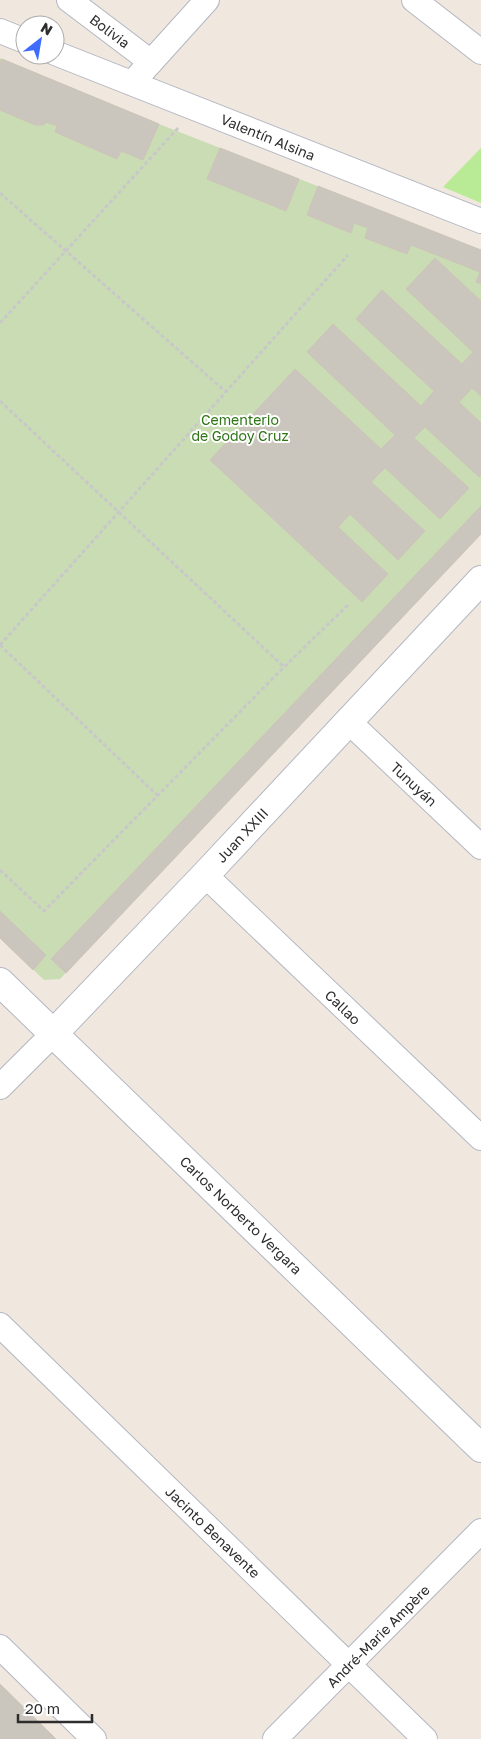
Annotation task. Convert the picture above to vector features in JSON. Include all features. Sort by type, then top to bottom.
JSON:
[{"type":"street","name":"Bolivia","points":[[69,0],[151,62]]},
{"type":"street","points":[[132,83],[207,0]]},
{"type":"street","points":[[414,0],[481,52]]},
{"type":"street","points":[[0,31],[15,37]]},
{"type":"street","name":"Valentín Alsina","points":[[65,57],[481,221]]},
{"type":"street","name":"Juan XXIII","points":[[0,1087],[205,875],[481,580]]},
{"type":"street","name":"Tunuyán","points":[[348,721],[481,847]]},
{"type":"street","name":"Callao","points":[[205,875],[481,1138]]},
{"type":"street","name":"Carlos Norberto Vergara","points":[[0,982],[481,1448]]},
{"type":"street","name":"Jacinto Benavente","points":[[0,1325],[425,1739]]},
{"type":"street","name":"André-Marie Ampère","points":[[275,1739],[481,1531]]},
{"type":"street","points":[[0,1647],[94,1739]]},
{"type":"path","points":[[0,322],[197,109]]},
{"type":"path","points":[[0,193],[226,392]]},
{"type":"path","points":[[157,795],[0,645],[348,255]]},
{"type":"path","points":[[0,401],[284,667]]},
{"type":"path","points":[[0,870],[44,911],[284,667],[349,604]]},
{"type":"green space","name":"Cementerio de Godoy Cruz","points":[[0,58],[159,124],[481,250],[481,534],[60,979],[44,980],[0,938]]},
{"type":"green space","points":[[481,148],[481,203],[443,187]]},
{"type":"building","points":[[2,59],[159,124],[143,160],[121,151],[117,159],[55,132],[57,126],[46,122],[44,125],[35,125],[0,110],[0,62]]},
{"type":"building","points":[[220,148],[299,179],[286,211],[207,179]]},
{"type":"building","points":[[318,186],[481,250],[481,284],[476,282],[480,272],[411,245],[407,254],[365,238],[368,228],[354,223],[351,233],[307,215]]},
{"type":"building","points":[[435,258],[481,301],[481,396],[472,388],[459,402],[481,423],[481,474],[479,477],[425,427],[414,438],[469,488],[440,519],[385,468],[371,482],[425,531],[398,560],[350,514],[338,527],[388,574],[362,602],[210,460],[295,369],[381,449],[395,435],[307,352],[333,324],[421,406],[434,391],[356,319],[382,290],[462,364],[473,352],[406,289]]},
{"type":"building","points":[[481,506],[481,534],[66,973],[51,959]]},
{"type":"building","points":[[0,911],[46,955],[33,970],[0,938]]},
{"type":"building","points":[[0,1684],[56,1739],[0,1739]]}]
